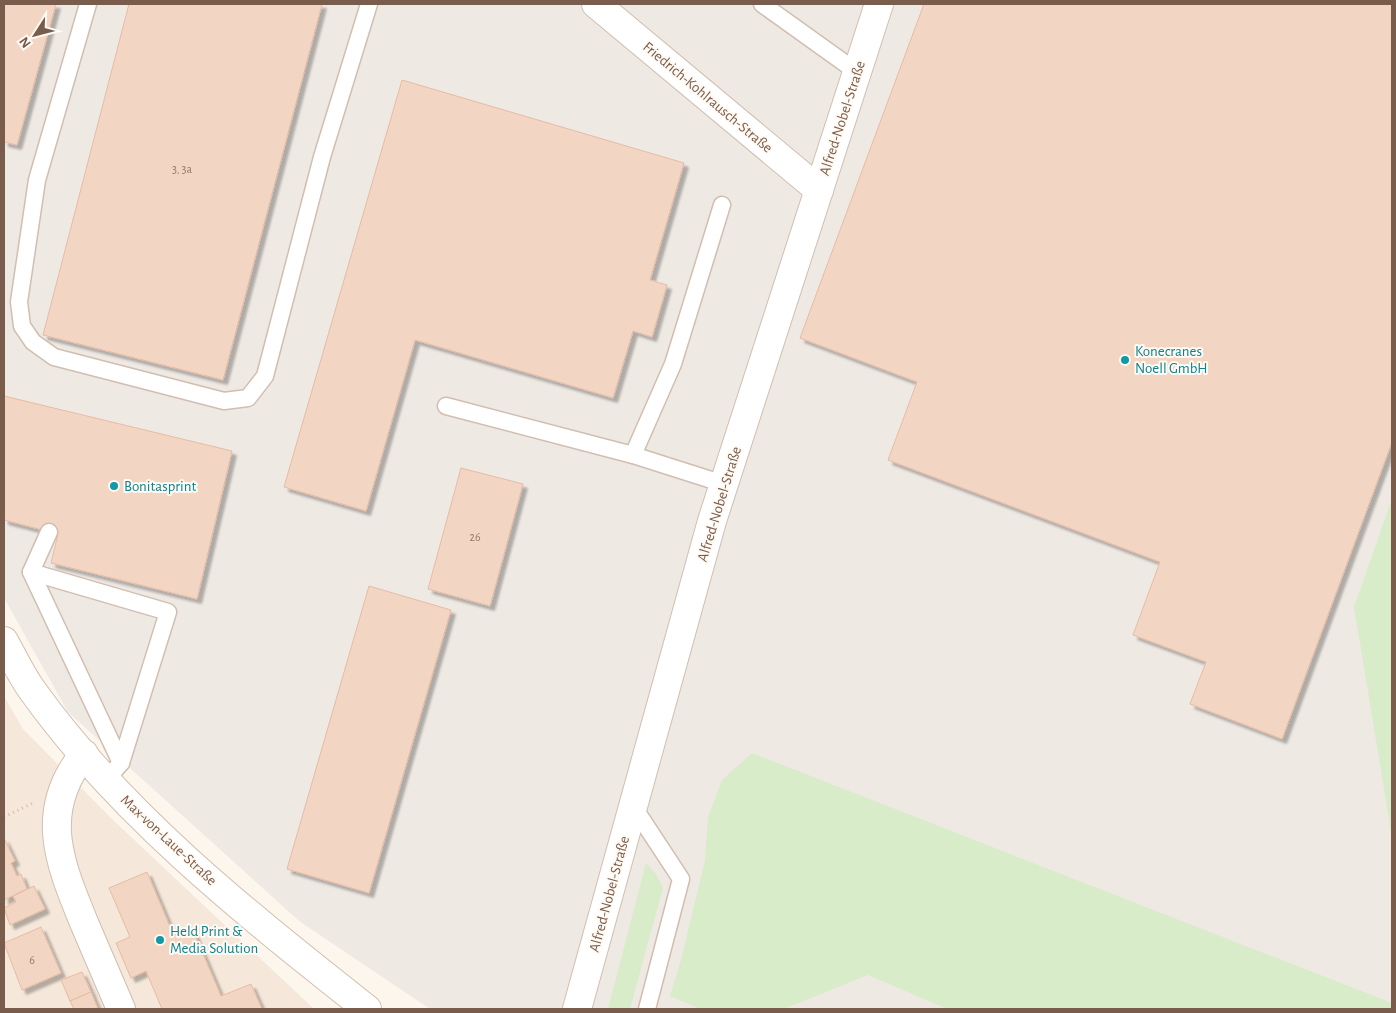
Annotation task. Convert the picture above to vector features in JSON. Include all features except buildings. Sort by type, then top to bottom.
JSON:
[{"type":"street","name":"Friedrich-Kohlrausch-Straße","points":[[596,4],[819,190]]},
{"type":"street","name":"Alfred-Nobel-Straße","points":[[577,1009],[724,484],[879,4]]},
{"type":"street","name":"Max-von-Laue-Straße","points":[[4,641],[31,689],[84,754],[114,772],[172,845],[289,947],[367,1009]]},
{"type":"street","points":[[84,754],[64,785],[56,834],[63,872],[121,1009]]},
{"type":"lane","points":[[88,4],[37,180],[18,302],[22,326],[33,342],[54,357],[224,401],[248,398],[265,376],[322,157],[369,4]]},
{"type":"lane","points":[[762,4],[857,72]]},
{"type":"lane","points":[[633,455],[673,364],[722,205]]},
{"type":"lane","points":[[446,406],[633,455],[724,484]]},
{"type":"lane","points":[[49,532],[31,572],[114,772]]},
{"type":"lane","points":[[31,572],[168,612],[114,772]]},
{"type":"lane","points":[[633,806],[681,879],[647,1009]]},
{"type":"shaded area","points":[[4,4],[1392,4],[1392,1009],[430,1009],[299,921],[68,712],[4,598]]},
{"type":"shaded area","points":[[4,696],[23,729],[112,819],[314,1009],[4,1009]]},
{"type":"green space","points":[[1392,499],[1392,838],[1354,607]]},
{"type":"green space","points":[[752,753],[1392,1003],[1392,1009],[947,1009],[868,975],[784,1009],[700,1009],[670,996],[681,960],[705,860],[708,817],[722,780]]},
{"type":"green space","points":[[646,863],[656,874],[663,888],[630,1009],[608,1009]]},
{"type":"place","name":"Konecranes Noell GmbH","points":[[1125,360]]},
{"type":"place","name":"Bonitasprint","points":[[114,486]]},
{"type":"place","name":"Held Print & Media Solution","points":[[160,940]]}]
